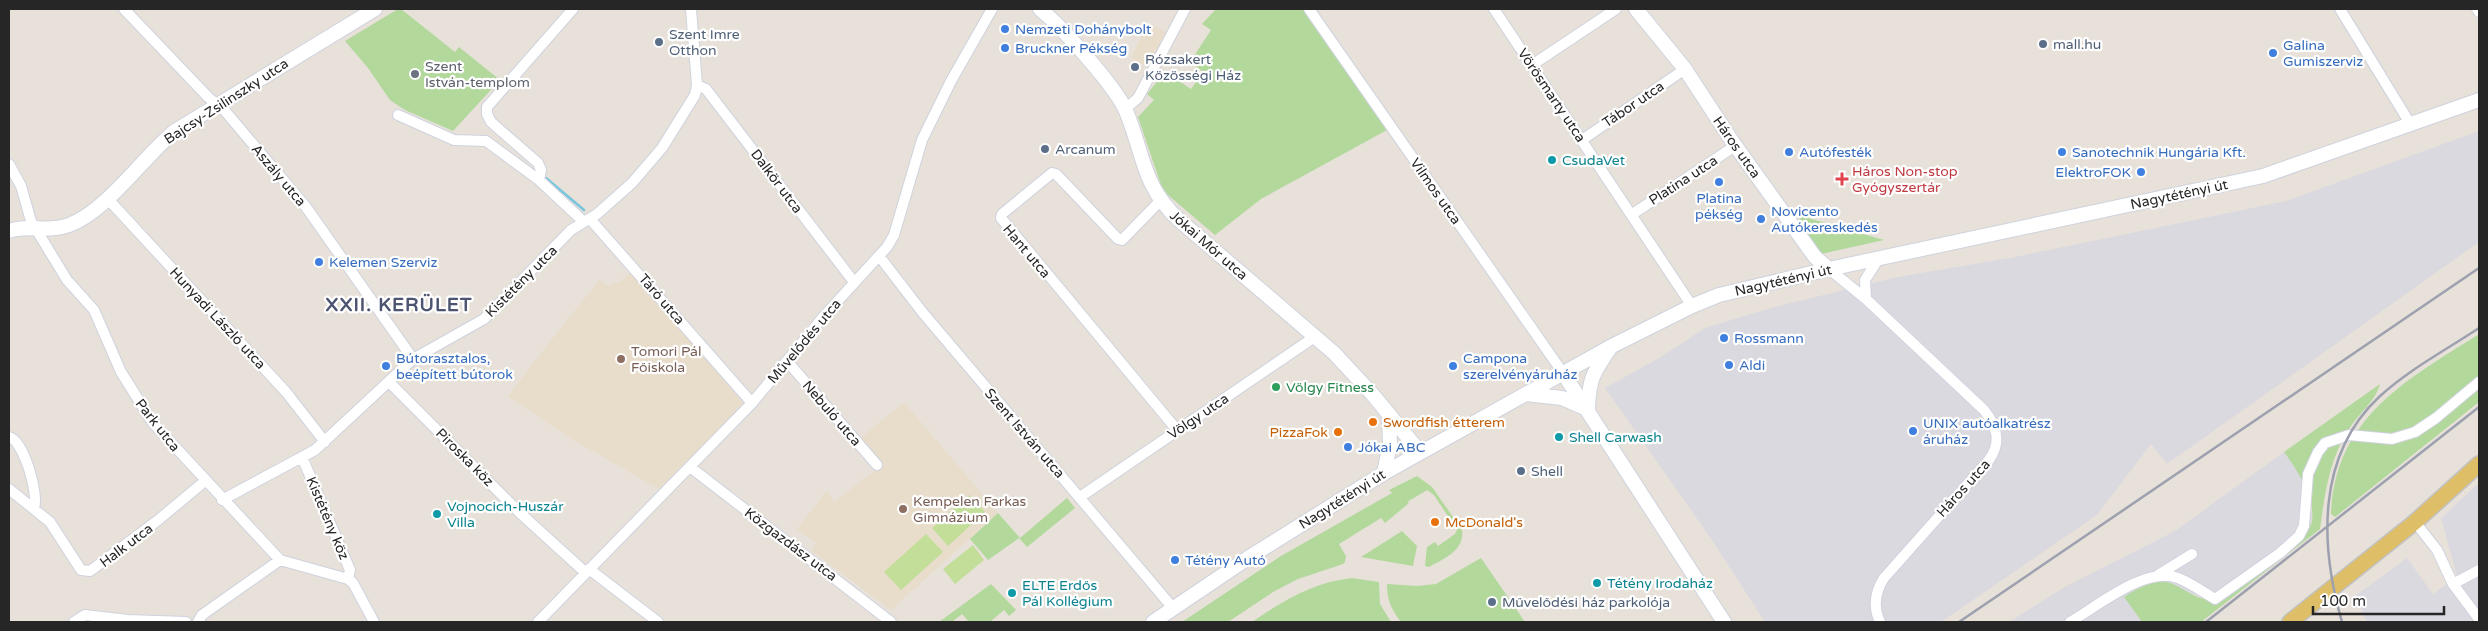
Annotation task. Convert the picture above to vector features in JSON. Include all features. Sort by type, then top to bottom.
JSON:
[{"type":"main road","points":[[2290,622],[2415,522],[2479,464]]},
{"type":"street","name":"Aszály utca","points":[[124,9],[217,105],[226,111],[306,207],[413,359]]},
{"type":"street","name":"Bajcsy-Zsilinszky utca","points":[[9,231],[22,228],[61,228],[72,224],[90,213],[107,198],[166,139],[217,105],[375,9]]},
{"type":"street","points":[[539,180],[541,170],[538,163],[491,122],[487,114],[489,104],[573,9]]},
{"type":"street","name":"Kistétény utca","points":[[222,500],[302,457],[325,442],[413,359],[484,319],[571,230],[587,220],[632,183],[662,148],[690,105],[697,85],[691,9]]},
{"type":"street","name":"Művelődés utca","points":[[538,622],[752,403],[854,282],[879,256],[894,235],[915,157],[929,124],[992,9]]},
{"type":"street","name":"Jókai Mór utca","points":[[1040,9],[1112,89],[1125,109],[1148,179],[1160,201],[1179,220],[1316,336],[1368,389],[1420,452]]},
{"type":"street","points":[[1125,109],[1138,98],[1185,9]]},
{"type":"street","name":"Vilmos utca","points":[[1309,9],[1563,373]]},
{"type":"street","name":"Vörösmarty utca","points":[[1494,9],[1692,306]]},
{"type":"street","points":[[1532,65],[1616,9]]},
{"type":"street","name":"Háros utca","points":[[1636,9],[1685,69],[1736,146],[1815,257],[1866,299],[1984,410],[1995,428],[1997,443],[1995,451],[1879,586],[1875,602],[1880,622]]},
{"type":"street","points":[[2340,9],[2411,125]]},
{"type":"street","name":"Tábor utca","points":[[1582,140],[1685,69]]},
{"type":"street","name":"Dalkör utca","points":[[697,85],[706,89],[854,282]]},
{"type":"street","name":"Nagytétényi út","points":[[1153,622],[1248,558],[1420,452],[1610,347],[1692,306],[1719,295],[1879,258],[2263,176],[2479,100]]},
{"type":"street","name":"Táró utca","points":[[398,115],[454,140],[486,141],[539,180],[587,220],[752,403]]},
{"type":"street","name":"Platina utca","points":[[1632,215],[1736,146]]},
{"type":"street","name":"Park utca","points":[[9,164],[20,186],[31,221],[67,280],[99,318],[114,357],[138,401],[153,423],[222,500],[280,560]]},
{"type":"street","name":"Hant utca","points":[[1160,201],[1122,240],[1056,174],[1052,174],[1002,214],[1001,218],[1177,430]]},
{"type":"street","name":"Hunyadi László utca","points":[[107,198],[286,392],[325,442]]},
{"type":"street","name":"Szent István utca","points":[[879,256],[923,313],[1173,608]]},
{"type":"street","points":[[1866,299],[1865,280],[1879,258]]},
{"type":"street","name":"Völgy utca","points":[[1080,496],[1316,336]]},
{"type":"street","points":[[1588,410],[1589,386],[1592,374],[1610,347]]},
{"type":"street","name":"Nebuló utca","points":[[787,361],[877,465]]},
{"type":"street","points":[[1563,373],[1724,622]]},
{"type":"street","name":"Piroska köz","points":[[389,382],[520,513],[588,571],[658,622]]},
{"type":"street","points":[[2158,575],[2178,578],[2215,599],[2292,544],[2304,526],[2306,484],[2318,452],[2325,443],[2333,438],[2349,435],[2392,439],[2414,432],[2436,418],[2479,382]]},
{"type":"street","points":[[1526,394],[1572,400],[1588,410]]},
{"type":"street","points":[[1384,473],[1390,444],[1389,416]]},
{"type":"street","points":[[9,438],[16,442],[27,463],[36,496],[34,508]]},
{"type":"street","name":"Kistétény köz","points":[[302,457],[350,570],[348,579]]},
{"type":"street","name":"Közgazdász utca","points":[[690,467],[891,622]]},
{"type":"street","name":"Halk utca","points":[[9,489],[50,522],[81,570],[90,572],[157,522],[205,481]]},
{"type":"street","points":[[2415,522],[2437,550],[2453,584],[2479,619]]},
{"type":"street","points":[[2070,622],[2138,581],[2158,575],[2192,554]]},
{"type":"street","points":[[198,622],[202,615],[280,560],[348,579],[357,590],[374,622]]},
{"type":"street","points":[[2453,584],[2479,570]]},
{"type":"street","points":[[74,622],[84,615],[128,620],[186,622]]},
{"type":"shaded area","points":[[1148,24],[1166,32],[1148,67],[1134,60],[1132,56]]},
{"type":"shaded area","points":[[2479,131],[2479,242],[2167,464],[2151,444],[2097,515],[1941,622],[1765,622],[1712,540],[1605,388],[1661,357],[1705,328],[1774,307],[1898,277],[2015,257],[2286,201]]},
{"type":"shaded area","name":"Tomori Pál Főiskola","points":[[631,272],[744,404],[659,489],[570,438],[508,396],[600,280],[608,286],[621,281]]},
{"type":"shaded area","name":"Kempelen Farkas Gimnázium","points":[[904,402],[998,513],[891,610],[811,550],[816,543],[797,529],[827,490],[834,502],[882,465],[860,439]]},
{"type":"shaded area","points":[[2284,452],[2303,479],[2312,516],[2311,525],[2303,538],[2220,602],[2210,601],[2195,594],[2124,597],[2142,622],[2009,622],[2063,588],[2175,531]]},
{"type":"shaded area","points":[[2479,483],[2479,622],[2367,622],[2355,596],[2407,558],[2433,594],[2457,576],[2441,518]]},
{"type":"green space","points":[[401,9],[455,52],[459,47],[500,80],[453,131],[405,110],[390,100],[368,68],[345,41]]},
{"type":"green space","points":[[1216,9],[1303,9],[1387,130],[1261,199],[1215,235],[1168,195],[1161,185],[1138,117],[1154,100],[1147,94],[1165,72],[1191,89],[1203,72],[1190,62],[1211,30],[1202,24]]},
{"type":"green space","points":[[1798,215],[1884,240],[1821,254],[1803,228]]},
{"type":"green space","points":[[2479,334],[2479,402],[2335,517],[2331,514],[2336,480],[2346,451],[2361,427],[2380,405],[2402,386]]},
{"type":"green space","points":[[2380,384],[2371,402],[2349,429],[2332,465],[2320,529],[2201,622],[2142,622],[2124,597],[2142,587],[2156,582],[2167,582],[2193,595],[2220,601],[2302,538],[2311,525],[2312,506],[2305,486],[2284,452]]},
{"type":"green space","points":[[1417,476],[1432,487],[1462,530],[1460,544],[1457,549],[1446,557],[1429,567],[1425,566],[1427,547],[1435,542],[1438,546],[1455,534],[1457,530],[1434,495],[1427,490],[1407,502],[1409,503],[1385,523],[1381,518],[1339,544],[1346,556],[1343,564],[1298,579],[1273,592],[1228,622],[1182,622],[1281,556],[1392,493],[1389,490]]},
{"type":"green space","points":[[969,495],[985,512],[948,546],[932,528]]},
{"type":"green space","points":[[1067,498],[1075,508],[1027,547],[1019,538],[988,560],[970,539],[998,513],[1020,538]]},
{"type":"green space","points":[[1402,531],[1417,546],[1413,566],[1361,557]]},
{"type":"green space","points":[[926,534],[943,552],[901,590],[884,572]]},
{"type":"green space","points":[[973,545],[984,560],[955,584],[943,569]]},
{"type":"green space","points":[[1481,558],[1525,622],[1401,622],[1390,604],[1387,584],[1417,586],[1436,584]]},
{"type":"green space","points":[[1352,578],[1379,582],[1380,604],[1391,622],[1252,622],[1275,607],[1312,588]]},
{"type":"green space","points":[[991,584],[1016,610],[1009,616],[1004,610],[990,622],[969,622],[962,614],[952,622],[939,622]]},
{"type":"waterway","points":[[546,178],[584,210]]},
{"type":"railway","points":[[1959,622],[2479,268]]},
{"type":"railway","points":[[2342,622],[2335,593],[2327,533],[2329,503],[2334,474],[2344,446],[2358,420],[2390,387],[2479,328]]},
{"type":"railway","points":[[2206,622],[2479,407]]},
{"type":"place","name":"Nemzeti Dohánybolt","points":[[1005,29]]},
{"type":"place","name":"Szent Imre Otthon","points":[[659,42]]},
{"type":"place","name":"mall.hu","points":[[2043,44]]},
{"type":"place","name":"Bruckner Pékség","points":[[1005,48]]},
{"type":"place","name":"Galina Gumiszerviz","points":[[2273,53]]},
{"type":"place","name":"Rózsakert Közösségi Ház","points":[[1135,67]]},
{"type":"place","name":"Szent István-templom","points":[[415,74]]},
{"type":"place","name":"Arcanum","points":[[1045,149]]},
{"type":"place","name":"Autófesték","points":[[1789,152]]},
{"type":"place","name":"Sanotechnik Hungária Kft.","points":[[2062,152]]},
{"type":"place","name":"CsudaVet","points":[[1552,160]]},
{"type":"place","name":"ElektroFOK","points":[[2141,172]]},
{"type":"place","name":"Háros Non-stop Gyógyszertár","points":[[1842,179]]},
{"type":"place","name":"Platina pékség","points":[[1719,182]]},
{"type":"place","name":"Novicento Autókereskedés","points":[[1761,219]]},
{"type":"place","name":"Kelemen Szerviz","points":[[319,262]]},
{"type":"place","name":"Rossmann","points":[[1724,338]]},
{"type":"place","name":"Tomori Pál Főiskola","points":[[621,359]]},
{"type":"place","name":"Aldi","points":[[1729,365]]},
{"type":"place","name":"Bútorasztalos, beépített bútorok","points":[[386,366]]},
{"type":"place","name":"Campona szerelvényáruház","points":[[1453,366]]},
{"type":"place","name":"Völgy Fitness","points":[[1276,387]]},
{"type":"place","name":"Swordfish étterem","points":[[1373,422]]},
{"type":"place","name":"UNIX autóalkatrész áruház","points":[[1913,431]]},
{"type":"place","name":"PizzaFok","points":[[1338,432]]},
{"type":"place","name":"Shell Carwash","points":[[1559,437]]},
{"type":"place","name":"Jókai ABC","points":[[1348,447]]},
{"type":"place","name":"Shell","points":[[1521,471]]},
{"type":"place","name":"Kempelen Farkas Gimnázium","points":[[903,509]]},
{"type":"place","name":"Vojnocich-Huszár Villa","points":[[437,514]]},
{"type":"place","name":"McDonald's","points":[[1435,522]]},
{"type":"place","name":"Tétény Autó","points":[[1175,560]]},
{"type":"place","name":"Tétény Irodaház","points":[[1597,583]]},
{"type":"place","name":"ELTE Erdős Pál Kollégium","points":[[1012,593]]},
{"type":"place","name":"Művelődési ház parkolója","points":[[1492,602]]},
{"type":"district","name":"XXII. KERÜLET","points":[[399,304]]}]
